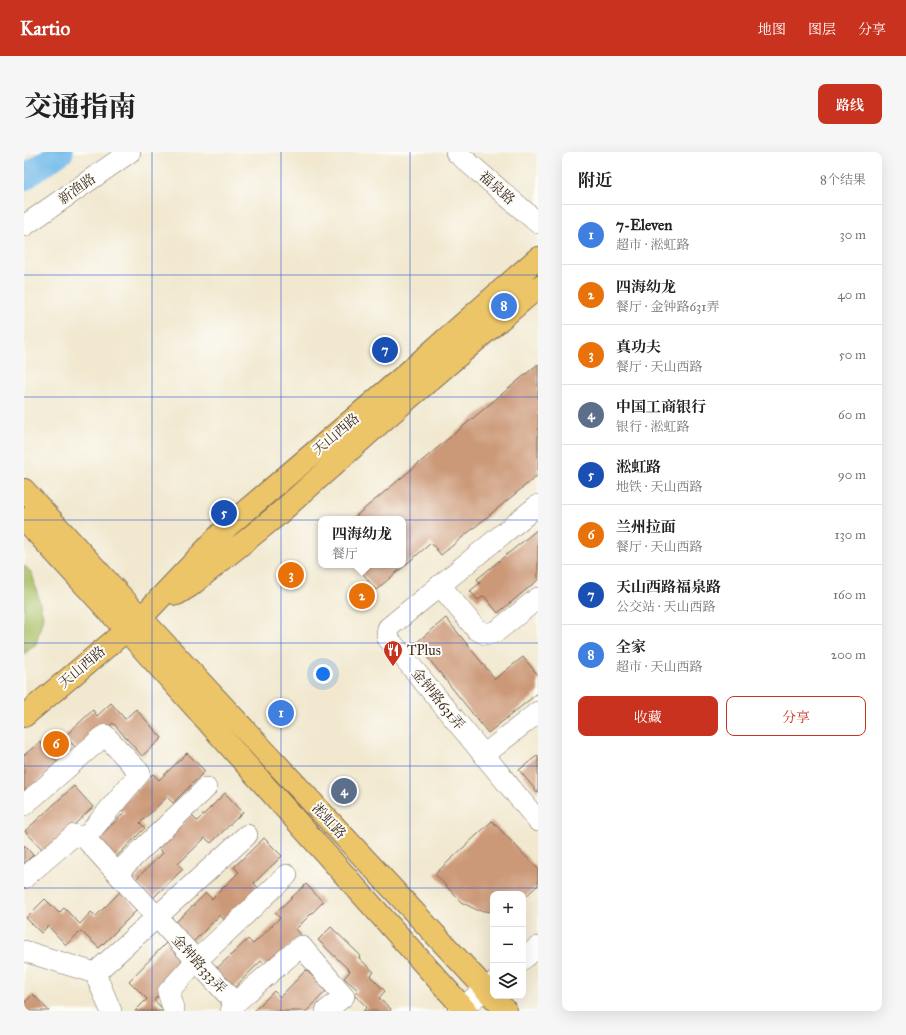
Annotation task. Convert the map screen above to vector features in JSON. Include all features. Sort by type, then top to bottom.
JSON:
[{"type":"main road","name":"天山西路","points":[[134,624],[228,526],[405,375],[538,258]]},
{"type":"main road","name":"天山西路","points":[[24,716],[134,624],[190,586],[275,517],[387,417],[538,287]]},
{"type":"main road","name":"淞虹路","points":[[24,490],[134,624],[462,1010]]},
{"type":"main road","name":"淞虹路","points":[[24,519],[134,624],[489,986],[506,1011]]},
{"type":"street","name":"新渔路","points":[[24,226],[130,152]]},
{"type":"street","name":"福泉路","points":[[456,152],[538,223]]},
{"type":"street","name":"金钟路631弄","points":[[538,505],[388,628],[387,637],[538,821]]},
{"type":"street","points":[[440,586],[476,629],[486,634],[497,631],[538,598]]},
{"type":"street","points":[[484,755],[538,712]]},
{"type":"street","points":[[24,806],[105,735],[140,773],[85,838],[74,835],[24,878]]},
{"type":"street","points":[[117,874],[206,788]]},
{"type":"street","points":[[95,972],[247,835]]},
{"type":"street","name":"金钟路333弄","points":[[85,838],[196,961],[233,1007]]},
{"type":"street","points":[[174,1011],[168,992],[196,961],[287,875]]},
{"type":"street","points":[[233,1007],[301,946],[344,996],[326,1011]]},
{"type":"street","points":[[526,957],[538,948]]},
{"type":"street","points":[[24,951],[95,972]]},
{"type":"street","points":[[95,972],[111,1011]]},
{"type":"street","points":[[462,1010],[489,986]]},
{"type":"green space","points":[[24,565],[32,573],[43,616],[36,644],[24,654]]},
{"type":"building","points":[[538,364],[538,475],[441,555],[431,543],[406,564],[406,516],[356,516]]},
{"type":"building","points":[[538,529],[538,580],[498,613],[484,596],[478,600],[470,591],[480,583],[477,579]]},
{"type":"building","points":[[358,568],[402,568],[376,590]]},
{"type":"building","points":[[446,618],[495,679],[523,657],[538,675],[538,693],[488,733],[416,643]]},
{"type":"building","points":[[111,703],[125,719],[136,709],[162,738],[142,756],[113,723],[104,731],[76,748],[65,736],[93,710],[97,716]]},
{"type":"building","points":[[40,742],[58,763],[24,793],[24,755]]},
{"type":"building","points":[[187,753],[205,771],[173,803],[167,797],[140,823],[145,828],[115,858],[97,839],[125,812],[119,807],[153,774],[159,780]]},
{"type":"building","points":[[538,755],[538,793],[519,770]]},
{"type":"building","points":[[74,786],[93,807],[45,852],[25,831]]},
{"type":"building","points":[[225,793],[243,812],[211,843],[205,838],[178,864],[183,869],[153,898],[135,880],[163,853],[157,847],[191,815],[197,821]]},
{"type":"building","points":[[492,821],[538,869],[538,885],[526,896],[526,891],[490,891],[490,912],[477,910],[461,902],[435,874]]},
{"type":"building","points":[[264,838],[282,856],[254,883],[259,889],[226,922],[220,915],[192,943],[174,924],[206,893],[212,899],[239,872],[234,867]]},
{"type":"building","points":[[24,845],[33,855],[24,864]]},
{"type":"building","points":[[306,884],[323,902],[296,929],[301,935],[267,967],[261,961],[233,989],[215,970],[248,939],[253,944],[280,918],[275,913]]},
{"type":"building","points":[[120,892],[138,909],[99,948],[81,931],[66,945],[48,926],[41,933],[26,918],[45,899],[59,913],[64,908],[80,924],[91,912],[96,916]]},
{"type":"building","points":[[331,927],[360,955],[359,958],[374,972],[370,976],[385,991],[379,998],[391,1009],[390,1011],[363,1011],[367,1007],[354,995],[358,990],[344,978],[350,971],[318,940]]},
{"type":"building","points":[[168,941],[186,959],[166,988],[154,1000],[165,1011],[135,1011],[147,999],[129,981]]},
{"type":"building","points":[[306,970],[327,990],[307,1011],[254,1011],[274,991],[280,997]]},
{"type":"building","points":[[33,994],[49,1011],[24,1011],[24,1003]]},
{"type":"waterway","points":[[24,178],[61,152]]},
{"type":"place","name":"全家","points":[[504,306]]},
{"type":"place","name":"天山西路福泉路","points":[[385,350]]},
{"type":"place","name":"淞虹路","points":[[224,513]]},
{"type":"place","name":"真功夫","points":[[291,575]]},
{"type":"place","name":"四海幼龙","points":[[362,596]]},
{"type":"place","name":"TPlus","points":[[393,667]]},
{"type":"place","name":"7-Eleven","points":[[281,713]]},
{"type":"place","name":"兰州拉面","points":[[56,744]]},
{"type":"place","name":"中国工商银行","points":[[344,791]]}]
